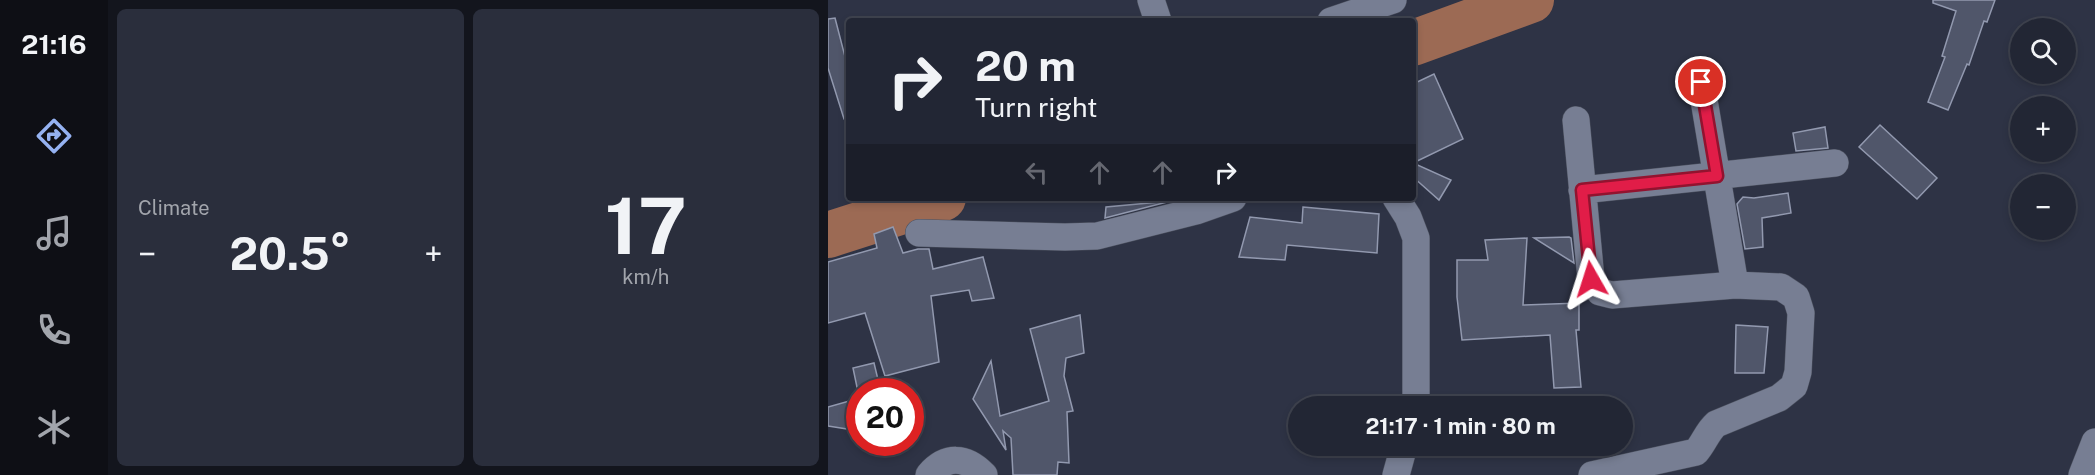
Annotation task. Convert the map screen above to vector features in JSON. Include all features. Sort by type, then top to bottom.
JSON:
[{"type":"street","points":[[1151,0],[1157,18]]},
{"type":"street","points":[[1340,18],[1394,0]]},
{"type":"street","points":[[1701,82],[1735,285]]},
{"type":"street","points":[[1576,120],[1591,279],[1600,292],[1612,295],[1735,285],[1781,287],[1796,297],[1800,314],[1798,372],[1794,386],[1779,398],[1716,424],[1709,430],[1696,452],[1592,475]]},
{"type":"street","points":[[1582,190],[1835,163]]},
{"type":"street","points":[[919,233],[1097,236],[1196,211],[1224,201]]},
{"type":"street","points":[[1398,201],[1408,217],[1416,238],[1416,396]]},
{"type":"street","points":[[2082,475],[2095,442]]},
{"type":"street","points":[[1396,475],[1401,456]]},
{"type":"street","points":[[929,475],[938,465],[956,459],[974,464],[984,475]]},
{"type":"building","points":[[1933,0],[1995,0],[1987,22],[1984,21],[1969,65],[1967,64],[1948,110],[1928,102],[1945,57],[1942,56],[1956,11],[1933,3]]},
{"type":"building","points":[[835,18],[846,60],[846,119],[844,119],[828,68],[828,19]]},
{"type":"building","points":[[1434,74],[1463,139],[1416,162],[1416,83]]},
{"type":"building","points":[[1880,125],[1937,178],[1917,199],[1859,147]]},
{"type":"building","points":[[1825,127],[1828,148],[1796,151],[1793,133]]},
{"type":"building","points":[[1416,164],[1451,180],[1439,200],[1416,180]]},
{"type":"building","points":[[1788,193],[1791,213],[1762,218],[1763,247],[1745,249],[1737,204],[1743,197],[1754,198]]},
{"type":"building","points":[[1171,201],[1105,218],[1106,207]]},
{"type":"building","points":[[1303,207],[1379,214],[1377,253],[1287,245],[1285,260],[1239,257],[1250,217],[1302,223]]},
{"type":"building","points":[[893,227],[903,253],[929,249],[933,269],[983,257],[994,298],[972,301],[969,290],[931,296],[939,362],[885,376],[865,313],[828,323],[828,262],[877,248],[874,234]]},
{"type":"building","points":[[1569,237],[1574,263],[1534,238]]},
{"type":"building","points":[[1527,238],[1523,305],[1579,303],[1579,330],[1576,330],[1581,387],[1554,388],[1550,335],[1462,340],[1457,297],[1457,260],[1488,260],[1485,240]]},
{"type":"building","points":[[1080,315],[1084,353],[1066,358],[1064,376],[1073,411],[1067,412],[1069,463],[1058,462],[1057,475],[1013,475],[1011,438],[1003,431],[1006,450],[973,399],[991,361],[1000,416],[1049,401],[1030,329]]},
{"type":"building","points":[[1736,325],[1768,327],[1764,373],[1735,373]]},
{"type":"building","points":[[874,363],[878,378],[855,378],[853,368]]},
{"type":"building","points":[[846,402],[846,429],[828,426],[828,407]]},
{"type":"waterway","points":[[1416,42],[1531,0]]},
{"type":"waterway","points":[[828,235],[934,201]]},
{"type":"route","points":[[1591,279],[1582,190],[1717,176],[1701,82]]}]
